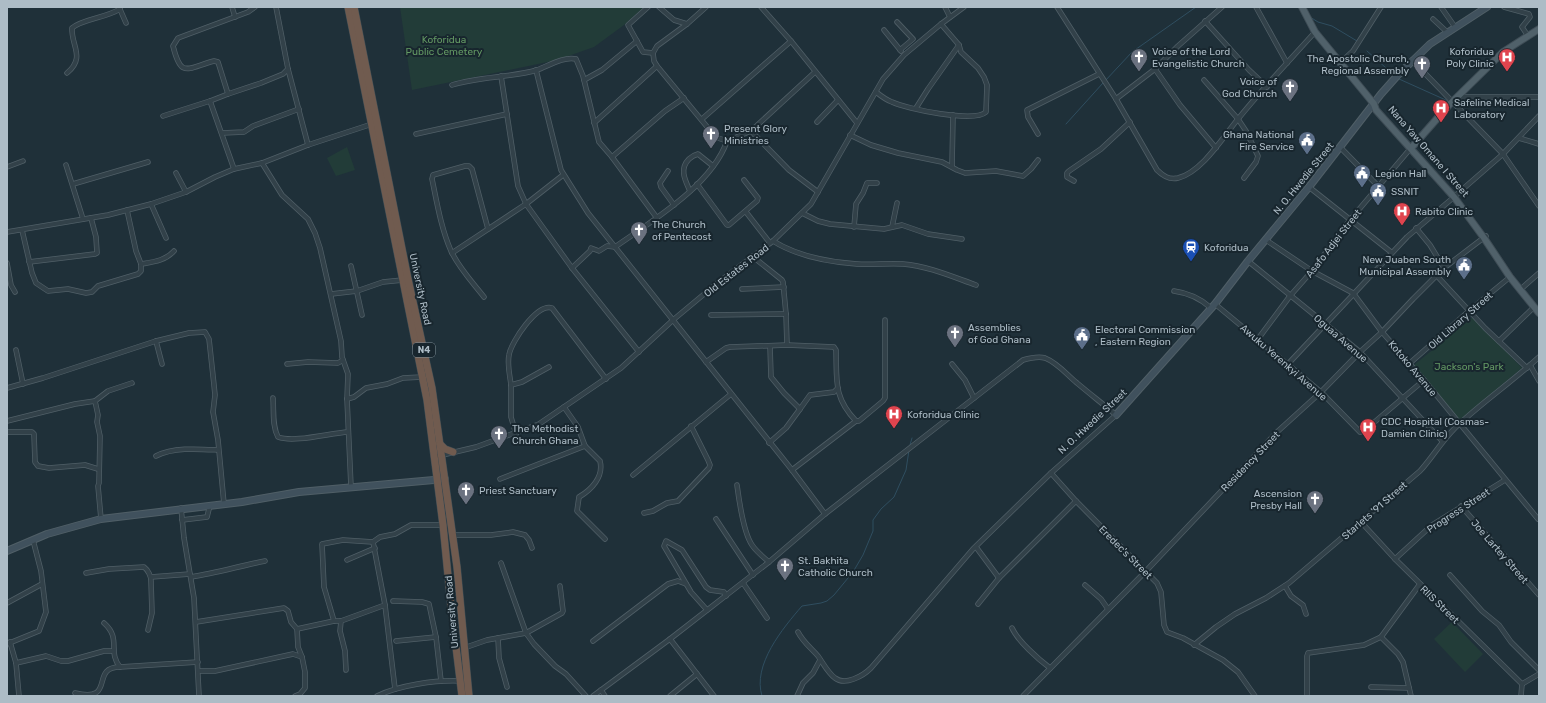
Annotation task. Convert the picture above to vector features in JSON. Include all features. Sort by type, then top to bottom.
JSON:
[{"type":"highway","name":"University Road","points":[[348,7],[405,280],[432,388],[440,444],[437,480],[451,606],[468,696]]},
{"type":"highway","name":"University Road","points":[[354,7],[422,377],[438,456],[445,479],[457,567],[464,648],[464,680],[462,696]]},
{"type":"highway","points":[[440,444],[446,450],[453,452]]},
{"type":"main road","name":"Nana Yaw Omane I Street","points":[[1302,7],[1315,32],[1340,63],[1374,104],[1379,107],[1411,148],[1455,196],[1539,313]]},
{"type":"main road","points":[[1411,148],[1452,102],[1502,52],[1539,29]]},
{"type":"main road","name":"Nana Yaw Omane I Street","points":[[1485,237],[1510,277],[1536,308]]},
{"type":"street","points":[[232,7],[235,16]]},
{"type":"street","points":[[228,94],[218,62],[214,61],[187,69],[183,68],[178,64],[173,46],[178,38],[248,12],[255,7]]},
{"type":"street","points":[[276,7],[288,69],[308,144]]},
{"type":"street","points":[[648,7],[628,25],[644,52],[653,53]]},
{"type":"street","points":[[659,7],[674,20],[687,24]]},
{"type":"street","points":[[706,7],[687,24],[658,46],[653,53],[654,61],[713,134],[718,138],[727,141]]},
{"type":"street","points":[[761,7],[791,41],[857,123]]},
{"type":"street","points":[[945,7],[950,17]]},
{"type":"street","name":"Old Estates Road","points":[[438,456],[476,447],[516,434],[539,424],[621,368],[673,320],[771,242],[811,204],[883,79],[904,55],[964,7]]},
{"type":"street","points":[[1057,7],[1116,99],[1157,170],[1164,177],[1179,178],[1195,169],[1216,148],[1238,119],[1315,32]]},
{"type":"street","points":[[1116,99],[1155,69],[1205,21],[1222,7]]},
{"type":"street","points":[[1256,7],[1287,63]]},
{"type":"street","points":[[1340,63],[1353,51],[1381,7]]},
{"type":"street","points":[[1441,7],[1455,27]]},
{"type":"street","name":"N. O. Hwedie Street","points":[[798,632],[804,642],[817,655],[834,678],[846,681],[863,676],[976,547],[1051,472],[1116,415],[1148,381],[1213,306],[1396,77],[1430,44],[1487,7]]},
{"type":"street","points":[[1504,7],[1529,14],[1530,18],[1522,27],[1528,36]]},
{"type":"street","points":[[67,73],[76,63],[77,55],[72,28],[78,24],[113,13],[119,8],[126,24]]},
{"type":"street","points":[[1433,19],[1447,32]]},
{"type":"street","points":[[1205,21],[1249,70],[1267,87]]},
{"type":"street","points":[[897,22],[913,39],[900,50]]},
{"type":"street","points":[[876,92],[890,102],[923,111],[952,115],[981,116],[986,112],[987,85],[984,77],[978,68],[961,52],[958,45],[941,24]]},
{"type":"street","points":[[884,30],[904,55]]},
{"type":"street","points":[[702,119],[791,41]]},
{"type":"street","points":[[584,80],[602,70],[637,42]]},
{"type":"street","points":[[916,108],[958,45]]},
{"type":"street","points":[[452,86],[470,80],[536,70],[572,58],[576,59],[581,68],[599,142],[612,157],[657,218]]},
{"type":"street","points":[[1412,60],[1503,154],[1539,206]]},
{"type":"street","points":[[594,123],[657,66]]},
{"type":"street","points":[[163,116],[261,83],[283,74],[288,69]]},
{"type":"street","points":[[1155,69],[1180,105],[1216,148]]},
{"type":"street","points":[[536,70],[559,165],[588,214],[792,470],[825,514]]},
{"type":"street","points":[[572,268],[590,251],[591,248],[599,251],[607,246],[615,247],[674,205],[690,191],[713,166],[720,157],[727,141],[751,130],[815,72]]},
{"type":"street","points":[[1038,134],[1028,117],[1027,110],[1099,74]]},
{"type":"street","points":[[501,76],[518,186],[526,204],[572,268],[639,352]]},
{"type":"street","points":[[1204,80],[1238,119],[1246,131],[1258,156],[1256,162],[1244,178]]},
{"type":"street","points":[[1457,97],[1539,97]]},
{"type":"street","points":[[612,157],[665,111],[684,98]]},
{"type":"street","points":[[816,122],[838,100]]},
{"type":"street","points":[[210,101],[234,170]]},
{"type":"street","points":[[222,133],[244,132],[253,126],[299,109]]},
{"type":"street","points":[[416,134],[507,114]]},
{"type":"street","points":[[952,115],[952,166]]},
{"type":"street","points":[[1288,364],[1353,293],[1416,228],[1503,154],[1539,116]]},
{"type":"street","points":[[1074,181],[1067,177],[1067,173],[1102,149],[1130,122]]},
{"type":"street","points":[[7,232],[91,218],[151,204],[186,192],[215,177],[234,170],[262,163],[308,144],[372,124]]},
{"type":"street","points":[[751,130],[789,170],[818,192]]},
{"type":"street","points":[[850,135],[898,153],[942,162],[965,173],[996,172],[1023,176],[1038,160]]},
{"type":"street","points":[[1519,138],[1539,144]]},
{"type":"street","points":[[1340,148],[1378,186]]},
{"type":"street","name":"Asafo Adjei Street","points":[[1258,339],[1350,220],[1411,148]]},
{"type":"street","points":[[690,191],[684,178],[683,169],[685,163],[694,155],[698,154],[713,166]]},
{"type":"street","points":[[7,168],[23,160]]},
{"type":"street","points":[[74,184],[148,162]]},
{"type":"street","points":[[262,163],[282,195],[308,219],[320,248],[341,342],[343,360],[348,374],[347,399],[351,487]]},
{"type":"street","points":[[66,164],[74,184],[83,219]]},
{"type":"street","points":[[484,297],[452,253],[443,231],[437,207],[432,175],[435,173],[469,166],[472,169],[488,229]]},
{"type":"street","points":[[668,171],[660,183],[661,187],[674,205]]},
{"type":"street","points":[[176,173],[186,192]]},
{"type":"street","points":[[452,253],[526,204],[564,175]]},
{"type":"street","points":[[696,184],[727,225],[729,225],[755,205],[758,198],[744,180]]},
{"type":"street","points":[[854,227],[856,204],[863,194],[867,183],[878,183]]},
{"type":"street","points":[[1309,187],[1392,252]]},
{"type":"street","points":[[892,227],[897,203]]},
{"type":"street","points":[[151,204],[166,238]]},
{"type":"street","points":[[22,230],[29,262],[36,283],[48,291],[68,289],[86,294],[92,292],[98,286],[123,277],[138,274],[141,271],[141,264],[136,251],[127,210]]},
{"type":"street","points":[[746,212],[771,242],[788,250],[818,258],[859,264],[904,264],[929,269],[976,285]]},
{"type":"street","points":[[802,213],[818,221],[854,227],[884,229],[902,225],[928,234],[962,239]]},
{"type":"street","points":[[29,262],[97,253],[96,237],[91,218]]},
{"type":"street","points":[[1416,228],[1430,245],[1444,268]]},
{"type":"street","name":"Residency Street","points":[[1023,696],[1145,572],[1277,432],[1321,392],[1444,268],[1485,237]]},
{"type":"street","name":"Kotoko Avenue","points":[[1266,240],[1312,271],[1353,293],[1382,332],[1410,363],[1459,424],[1506,477],[1505,480],[1538,519]]},
{"type":"street","points":[[141,264],[169,257],[174,251]]},
{"type":"street","points":[[752,256],[782,280],[784,287],[787,345]]},
{"type":"street","name":"Oguaa Avenue","points":[[1248,261],[1360,352],[1442,441]]},
{"type":"street","points":[[7,263],[11,285],[15,292]]},
{"type":"street","points":[[351,266],[362,315]]},
{"type":"street","points":[[1522,288],[1539,273]]},
{"type":"street","points":[[1436,276],[1499,341],[1528,367],[1539,381]]},
{"type":"street","name":"Old Library Street","points":[[1410,363],[1510,277]]},
{"type":"street","points":[[331,294],[357,291],[383,282],[405,280]]},
{"type":"street","points":[[742,289],[784,287]]},
{"type":"street","name":"Awuku Yerenkyi Avenue","points":[[1174,291],[1190,294],[1202,299],[1258,339],[1321,392],[1360,432],[1364,431],[1424,380]]},
{"type":"street","points":[[516,434],[511,417],[512,386],[508,363],[511,347],[527,324],[543,308],[548,306],[552,308],[606,379]]},
{"type":"street","points":[[1499,341],[1536,308]]},
{"type":"street","points":[[711,316],[786,314]]},
{"type":"street","points":[[792,470],[856,421],[859,421],[885,398],[885,320]]},
{"type":"street","points":[[7,388],[156,341],[199,331],[206,332],[208,334],[215,395],[213,412],[224,504]]},
{"type":"street","points":[[156,341],[162,364]]},
{"type":"street","points":[[706,362],[728,347],[787,345],[835,348],[838,388],[842,403],[856,421]]},
{"type":"street","points":[[770,346],[771,377],[800,409]]},
{"type":"street","points":[[16,350],[23,384]]},
{"type":"street","points":[[593,696],[743,583],[825,514],[1023,360],[1037,357],[1044,358],[1059,366],[1076,383],[1116,415]]},
{"type":"street","name":"Starlets '91 Street","points":[[1194,646],[1234,614],[1266,598],[1285,586],[1420,471],[1432,458],[1442,441],[1459,424],[1539,357]]},
{"type":"street","points":[[287,364],[308,362],[338,363],[343,360]]},
{"type":"street","points":[[952,364],[965,380],[974,398]]},
{"type":"street","points":[[512,386],[527,380],[549,367]]},
{"type":"street","points":[[347,399],[354,398],[366,388],[387,384],[403,378],[422,377]]},
{"type":"street","points":[[7,421],[75,404],[95,401],[108,391],[132,383]]},
{"type":"street","points":[[769,443],[786,428],[810,395],[834,392],[838,388]]},
{"type":"street","points":[[633,475],[731,394]]},
{"type":"street","points":[[273,398],[275,432],[278,437],[283,439],[348,432]]},
{"type":"street","points":[[95,401],[100,436],[98,486],[101,519]]},
{"type":"street","points":[[564,407],[578,427],[585,446],[600,461],[600,473],[595,483],[585,494],[579,497],[576,511],[605,539]]},
{"type":"street","points":[[644,513],[653,511],[667,503],[678,501],[709,468],[710,465],[691,426]]},
{"type":"street","points":[[7,432],[32,432],[34,434],[35,462],[38,466],[49,468],[85,465],[98,469]]},
{"type":"street","points":[[500,479],[585,446]]},
{"type":"street","points":[[156,456],[173,451],[218,450]]},
{"type":"street","name":"Eredec's Street","points":[[1051,472],[1076,501],[1145,572],[1152,577],[1161,592],[1165,630],[1170,634],[1182,638],[1194,646],[1223,660],[1238,672],[1255,696]]},
{"type":"street","points":[[7,551],[47,534],[101,519],[224,504],[299,492],[445,479]]},
{"type":"street","name":"Progress Street","points":[[1395,559],[1432,525],[1505,480]]},
{"type":"street","points":[[737,485],[739,502],[748,538],[752,545],[769,562]]},
{"type":"street","points":[[978,604],[999,578],[1076,501]]},
{"type":"street","points":[[182,520],[207,517],[210,505]]},
{"type":"street","name":"Joe Lartey Street","points":[[1461,506],[1539,595]]},
{"type":"street","points":[[182,508],[182,520],[196,622],[199,696]]},
{"type":"street","points":[[716,519],[753,575]]},
{"type":"street","name":"RIIS Street","points":[[1361,522],[1395,559],[1522,684]]},
{"type":"street","points":[[334,621],[324,587],[322,544],[343,540],[373,542],[380,537],[396,534],[411,525],[443,525]]},
{"type":"street","points":[[452,535],[491,535],[513,532],[525,535],[532,548]]},
{"type":"street","points":[[19,696],[16,663],[9,643],[39,631],[46,612],[41,571],[33,540]]},
{"type":"street","points":[[707,610],[686,584],[664,546],[666,541],[682,550],[706,588],[724,592],[726,596]]},
{"type":"street","points":[[373,542],[385,605],[395,688]]},
{"type":"street","points":[[976,547],[999,578]]},
{"type":"street","points":[[347,560],[375,548]]},
{"type":"street","points":[[151,578],[213,573],[265,562]]},
{"type":"street","points":[[501,563],[526,633],[555,666],[566,674],[586,696]]},
{"type":"street","points":[[86,573],[109,569],[144,567],[151,578],[152,613],[148,630]]},
{"type":"street","points":[[1450,575],[1482,610],[1504,631],[1511,642],[1539,670]]},
{"type":"street","points":[[593,641],[668,584],[678,581],[686,584]]},
{"type":"street","points":[[743,583],[767,618]]},
{"type":"street","points":[[7,603],[42,584]]},
{"type":"street","points":[[1307,696],[1308,653],[1364,645],[1381,637],[1420,584]]},
{"type":"street","points":[[1085,585],[1101,599],[1108,609]]},
{"type":"street","points":[[464,648],[498,638],[526,633],[563,612],[560,586]]},
{"type":"street","points":[[1285,586],[1291,596],[1303,604],[1306,614]]},
{"type":"street","points":[[393,601],[422,602],[429,604],[436,638],[441,681]]},
{"type":"street","points":[[297,629],[334,621],[341,621],[385,605]]},
{"type":"street","points":[[196,622],[284,608],[288,611],[291,622],[297,629],[298,647],[302,657],[305,688],[300,694],[295,696]]},
{"type":"street","points":[[341,621],[340,631],[345,651],[346,670]]},
{"type":"street","points":[[104,623],[111,630],[115,641],[113,651],[120,667]]},
{"type":"street","points":[[1012,628],[1016,637],[1041,662],[1050,668]]},
{"type":"street","points":[[1381,637],[1398,654],[1403,662],[1411,696]]},
{"type":"street","points":[[396,641],[436,638]]},
{"type":"street","points":[[498,638],[499,658],[507,687]]},
{"type":"street","points":[[670,639],[714,696]]},
{"type":"street","points":[[293,654],[298,647]]},
{"type":"street","points":[[16,663],[46,656],[61,661],[104,651],[113,651]]},
{"type":"street","points":[[198,671],[214,672],[293,654],[302,657]]},
{"type":"street","points":[[797,696],[803,683],[813,673],[820,660]]},
{"type":"street","points":[[75,692],[85,696],[96,694],[101,689],[104,681],[103,676],[114,667],[198,662]]},
{"type":"street","points":[[670,696],[697,674]]},
{"type":"street","points":[[1522,696],[1522,684],[1539,674]]},
{"type":"street","points":[[377,696],[395,688],[441,681],[464,680]]},
{"type":"street","points":[[1371,687],[1409,688]]},
{"type":"street","points":[[601,690],[605,696]]},
{"type":"green space","name":"Koforidua Public Cemetery","points":[[400,7],[644,7],[624,25],[594,47],[557,60],[412,90]]},
{"type":"green space","points":[[347,147],[355,170],[336,176],[327,158]]},
{"type":"green space","name":"Jackson's Park","points":[[1473,317],[1522,368],[1459,421],[1414,365]]},
{"type":"green space","points":[[1452,622],[1483,654],[1465,672],[1434,639]]},
{"type":"waterway","points":[[1105,81],[1132,52],[1196,7]]},
{"type":"waterway","points":[[1310,17],[1318,22],[1332,26],[1357,41]]},
{"type":"waterway","points":[[1367,51],[1395,76]]},
{"type":"waterway","points":[[1399,79],[1448,101]]},
{"type":"waterway","points":[[1066,124],[1103,83]]},
{"type":"waterway","points":[[910,445],[912,438]]},
{"type":"waterway","points":[[762,696],[760,684],[761,672],[765,660],[778,636],[802,606],[827,601],[834,595],[853,572],[863,555],[873,531],[873,520],[881,509],[894,497],[906,470],[909,450]]},
{"type":"place","name":"Voice of the Lord Evangelistic Church","points":[[1139,72]]},
{"type":"place","name":"Koforidua Poly Clinic","points":[[1507,72]]},
{"type":"place","name":"The Apostolic Church, Regional Assembly","points":[[1422,79]]},
{"type":"place","name":"Voice of God Church","points":[[1290,102]]},
{"type":"place","name":"Safeline Medical Laboratory","points":[[1441,123]]},
{"type":"place","name":"Present Glory Ministries","points":[[711,149]]},
{"type":"place","name":"Ghana National Fire Service","points":[[1307,155]]},
{"type":"place","name":"Legion Hall","points":[[1362,188]]},
{"type":"place","name":"SSNIT","points":[[1378,206]]},
{"type":"place","name":"Rabito Clinic","points":[[1402,226]]},
{"type":"place","name":"The Church of Pentecost","points":[[639,245]]},
{"type":"place","name":"Koforidua","points":[[1191,262]]},
{"type":"place","name":"New Juaben South Municipal Assembly","points":[[1464,280]]},
{"type":"place","name":"Assemblies of God Ghana","points":[[955,348]]},
{"type":"place","name":"Electoral Commission , Eastern Region","points":[[1082,350]]},
{"type":"place","name":"Koforidua Clinic","points":[[894,429]]},
{"type":"place","name":"CDC Hospital (Cosmas- Damien Clinic)","points":[[1368,442]]},
{"type":"place","name":"The Methodist Church Ghana","points":[[499,449]]},
{"type":"place","name":"Priest Sanctuary","points":[[466,505]]},
{"type":"place","name":"Ascension Presby Hall","points":[[1315,514]]},
{"type":"place","name":"St. Bakhita Catholic Church","points":[[785,581]]}]
